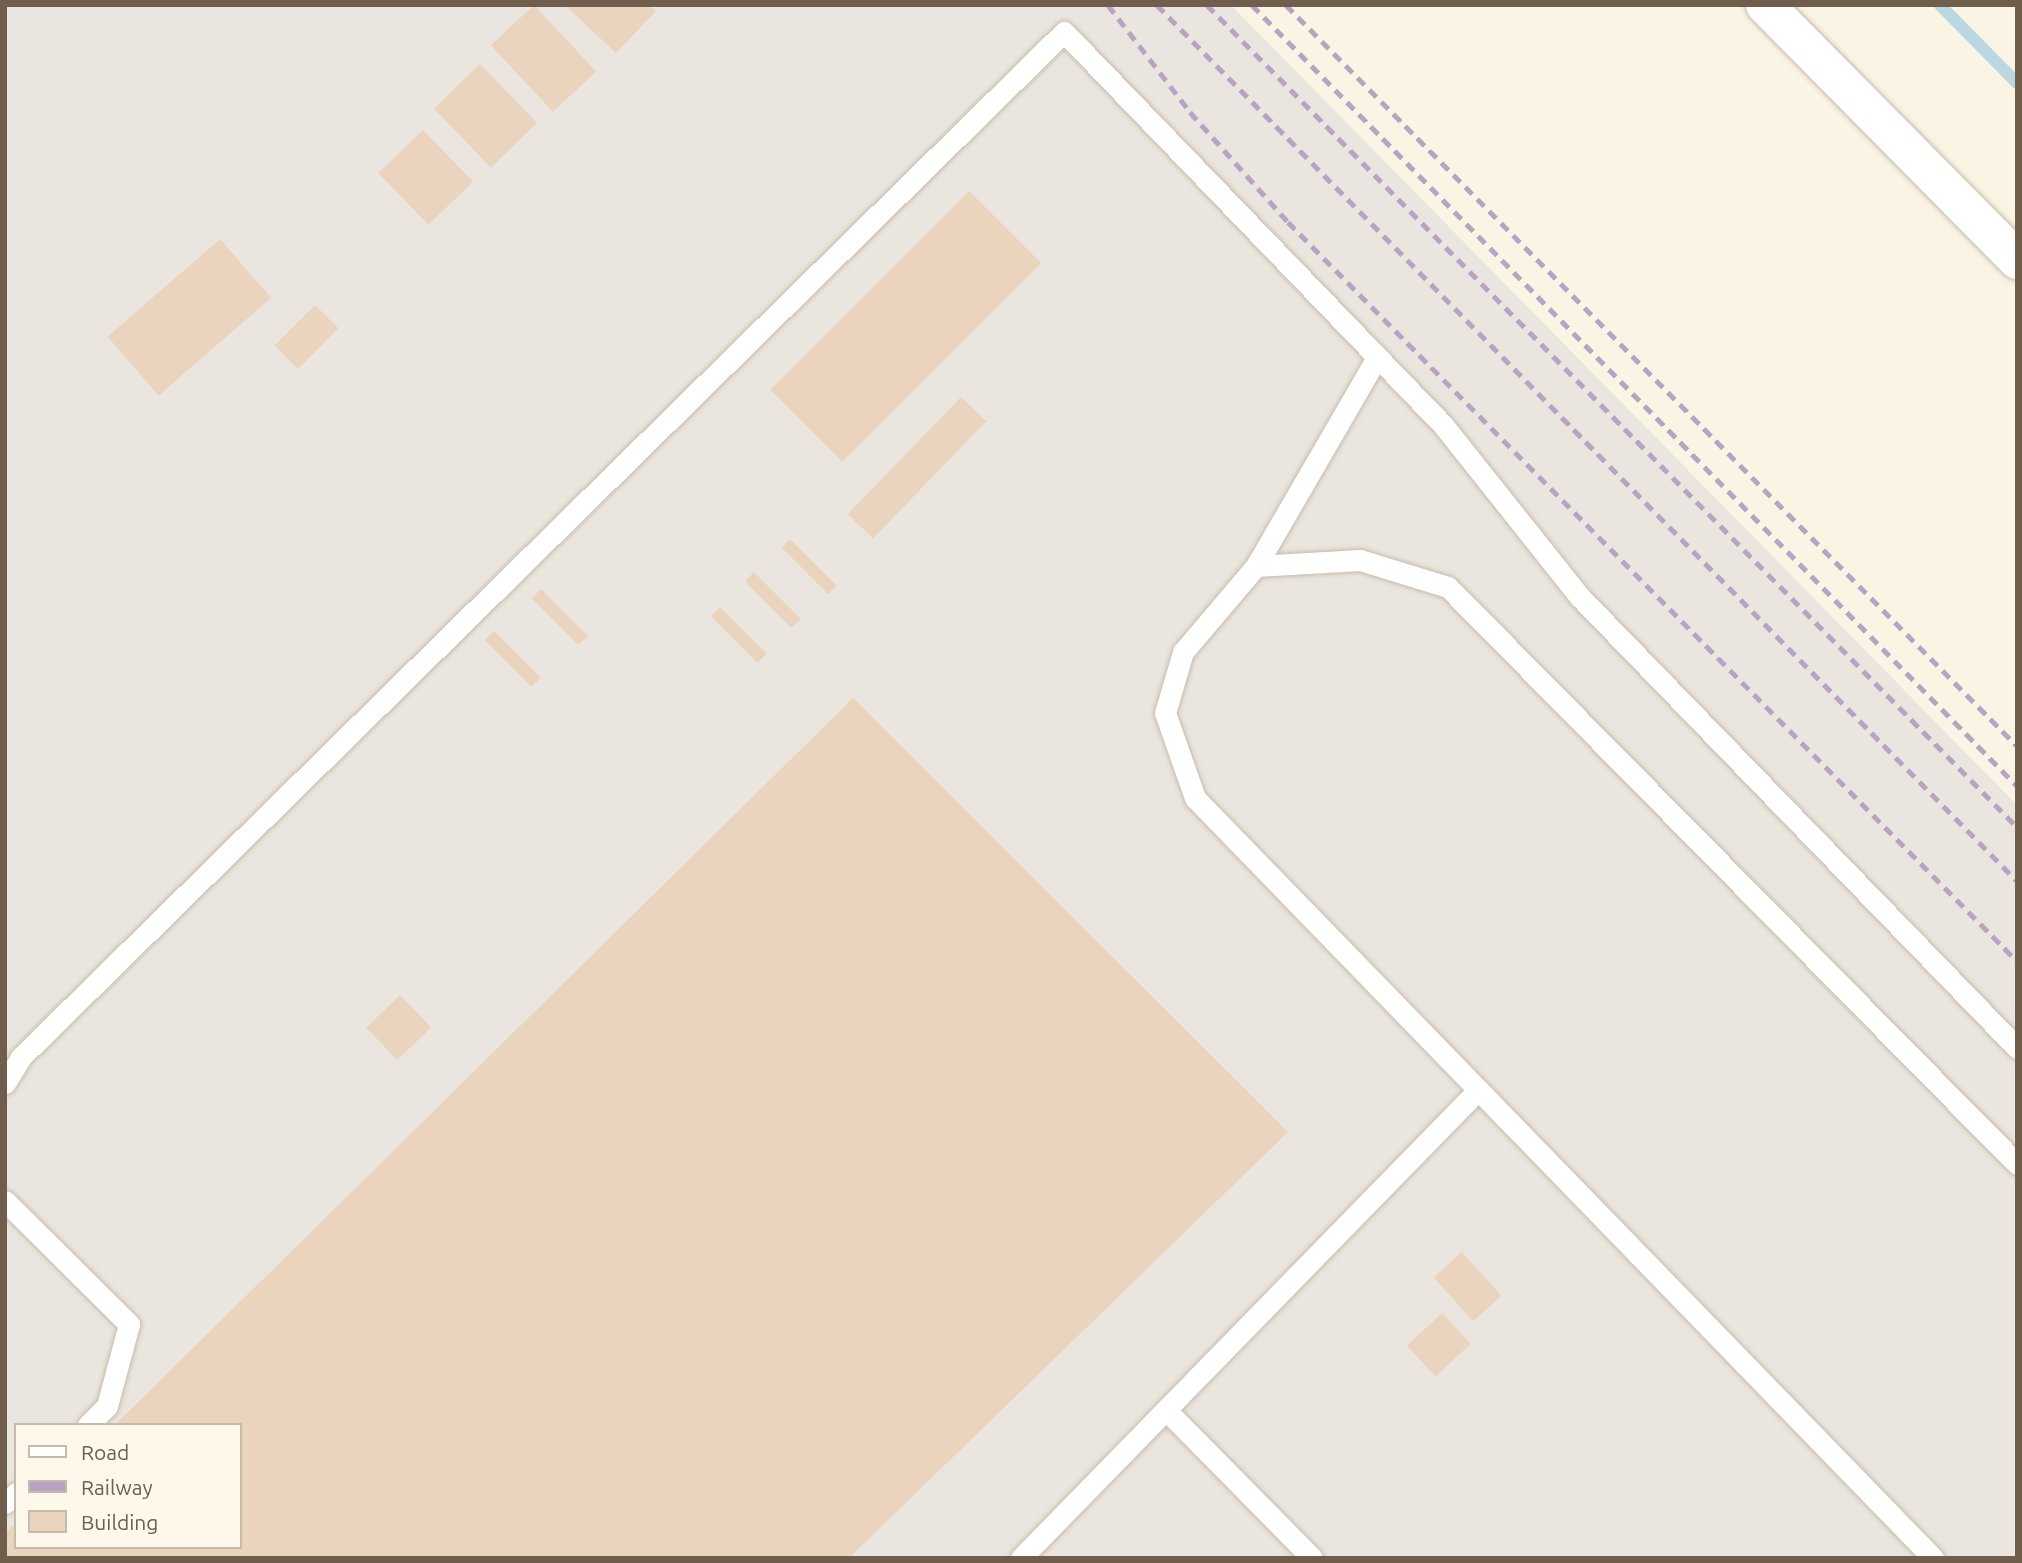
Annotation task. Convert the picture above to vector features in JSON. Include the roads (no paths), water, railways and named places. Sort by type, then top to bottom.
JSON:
[{"type":"main road","points":[[1765,5],[2017,260]]},
{"type":"lane","points":[[5,1083],[21,1057],[1064,32],[1443,425],[1580,597],[2017,1048]]},
{"type":"lane","points":[[1377,357],[1256,566],[1183,652],[1165,713],[1195,798],[1476,1092],[1933,1558]]},
{"type":"lane","points":[[1256,566],[1360,560],[1448,587],[2017,1164]]},
{"type":"lane","points":[[1021,1558],[1168,1412],[1476,1092]]},
{"type":"lane","points":[[5,1201],[129,1324],[107,1406],[90,1423]]},
{"type":"lane","points":[[1168,1412],[1312,1558]]},
{"type":"waterway","points":[[1940,5],[2017,83]]},
{"type":"railway","points":[[1108,5],[1190,112],[1288,222],[2017,961]]},
{"type":"railway","points":[[1157,5],[2017,881]]},
{"type":"railway","points":[[1207,5],[2017,827]]},
{"type":"railway","points":[[1252,5],[2017,786]]},
{"type":"railway","points":[[1286,5],[2017,746]]}]
